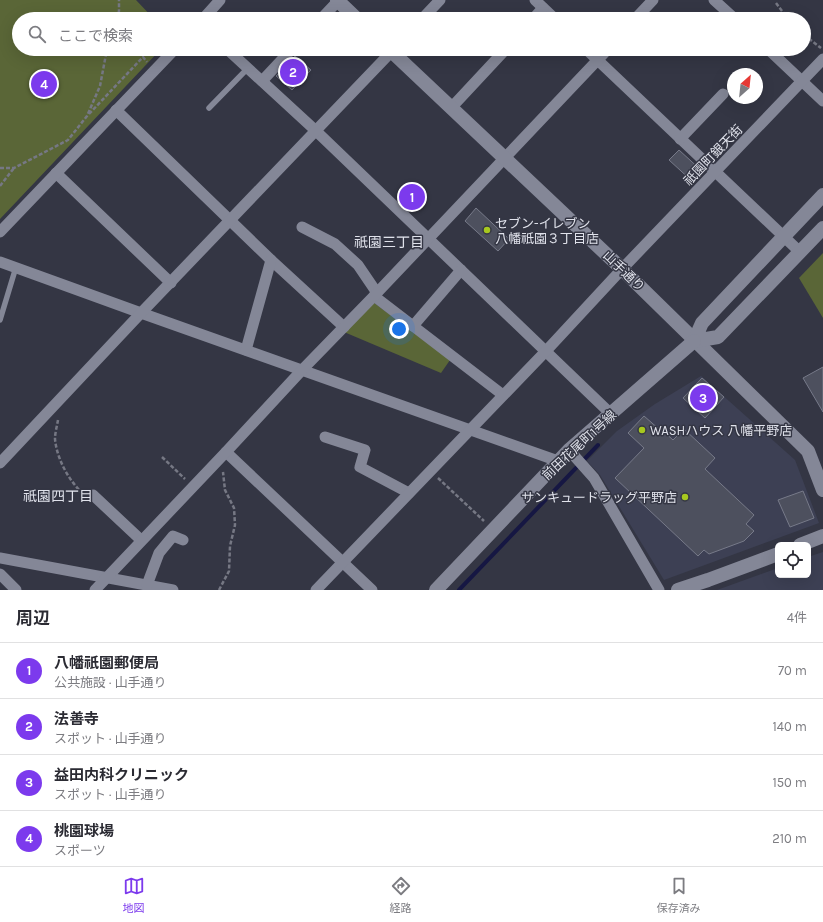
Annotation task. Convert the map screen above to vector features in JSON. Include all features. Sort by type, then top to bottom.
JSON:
[{"type":"street","points":[[209,12],[220,0]]},
{"type":"street","points":[[327,12],[337,0],[350,12]]},
{"type":"street","points":[[429,12],[440,0]]},
{"type":"street","points":[[642,12],[654,0]]},
{"type":"street","points":[[714,0],[727,12]]},
{"type":"street","points":[[540,3],[548,12]]},
{"type":"street","points":[[0,232],[168,56]]},
{"type":"street","points":[[235,56],[315,130],[611,414]]},
{"type":"street","points":[[262,81],[285,56]]},
{"type":"street","points":[[0,463],[385,56]]},
{"type":"street","name":"山手通り","points":[[397,56],[622,269],[808,451],[823,490]]},
{"type":"street","points":[[451,108],[499,56]]},
{"type":"street","points":[[594,56],[800,252]]},
{"type":"street","points":[[95,590],[302,370],[602,56]]},
{"type":"street","points":[[776,56],[823,101]]},
{"type":"street","name":"祇園町銀天街","points":[[316,590],[546,351],[622,269],[823,59]]},
{"type":"street","points":[[680,139],[723,94]]},
{"type":"street","points":[[116,110],[270,260],[344,327]]},
{"type":"street","points":[[56,173],[171,282]]},
{"type":"street","name":"前田花尾町1号線","points":[[436,590],[558,461],[577,459],[611,414],[694,341],[702,323],[823,195]]},
{"type":"street","points":[[302,227],[335,244],[358,266],[375,294],[412,326],[503,396]]},
{"type":"street","points":[[694,341],[718,337],[823,228]]},
{"type":"street","points":[[246,350],[270,260]]},
{"type":"street","points":[[0,262],[558,461]]},
{"type":"street","points":[[412,326],[461,270]]},
{"type":"street","points":[[325,437],[365,450],[360,467],[409,493]]},
{"type":"street","points":[[226,452],[372,590]]},
{"type":"street","points":[[577,459],[594,478],[658,590]]},
{"type":"street","points":[[92,495],[141,540]]},
{"type":"street","points":[[147,585],[159,554],[173,536],[183,540]]},
{"type":"street","points":[[808,542],[823,536]]},
{"type":"street","points":[[678,590],[775,555]]},
{"type":"street","points":[[0,558],[173,590]]},
{"type":"street","points":[[0,574],[16,590]]},
{"type":"lane","points":[[209,108],[248,68]]},
{"type":"lane","points":[[0,320],[16,267]]},
{"type":"path","points":[[119,0],[119,12]]},
{"type":"path","points":[[776,3],[783,12]]},
{"type":"path","points":[[811,41],[823,50]]},
{"type":"path","points":[[87,116],[100,86],[106,56]]},
{"type":"path","points":[[0,186],[14,168],[68,140],[87,116],[142,58],[155,70]]},
{"type":"path","points":[[0,168],[14,168]]},
{"type":"path","points":[[52,408],[58,418],[55,438],[59,458],[75,486],[83,494],[92,495]]},
{"type":"path","points":[[219,590],[229,571],[230,546],[235,525],[234,508],[225,490],[223,471],[226,452]]},
{"type":"path","points":[[162,458],[194,486]]},
{"type":"path","points":[[430,471],[493,530]]},
{"type":"shaded area","points":[[701,376],[795,460],[819,523],[664,580],[600,475],[587,461],[617,431],[655,404]]},
{"type":"shaded area","points":[[823,552],[823,590],[717,590],[775,569],[775,578],[811,578],[811,556]]},
{"type":"green space","points":[[0,0],[136,0],[147,12],[12,12],[12,56],[154,56],[0,219]]},
{"type":"green space","points":[[823,253],[823,318],[799,278]]},
{"type":"green space","points":[[373,302],[450,360],[441,373],[344,332]]},
{"type":"building","points":[[295,56],[311,70],[292,90],[276,76]]},
{"type":"building","points":[[679,150],[703,172],[693,182],[669,160]]},
{"type":"building","name":"セブン-イレブン 八幡祇園３丁目店","points":[[476,208],[509,239],[498,251],[465,221]]},
{"type":"building","points":[[823,367],[823,412],[803,378]]},
{"type":"building","points":[[702,378],[724,397],[705,418],[683,398]]},
{"type":"building","name":"サンキュードラッグ平野店","points":[[644,416],[673,440],[684,429],[715,458],[705,469],[754,515],[746,524],[754,531],[744,541],[709,554],[704,550],[698,556],[615,478],[644,448],[628,433]]},
{"type":"building","points":[[803,491],[814,518],[790,527],[778,500]]},
{"type":"waterway","points":[[459,590],[598,445]]},
{"type":"place","name":"法善寺","points":[[293,72]]},
{"type":"place","name":"桃園球場","points":[[44,84]]},
{"type":"place","name":"八幡祇園郵便局","points":[[412,197]]},
{"type":"place","name":"セブン-イレブン 八幡祇園３丁目店","points":[[487,230]]},
{"type":"place","name":"益田内科クリニック","points":[[703,398]]},
{"type":"place","name":"WASHハウス 八幡平野店","points":[[642,430]]},
{"type":"place","name":"サンキュードラッグ平野店","points":[[685,497]]},
{"type":"district","name":"祇園三丁目","points":[[389,242]]},
{"type":"district","name":"祇園四丁目","points":[[58,496]]}]
